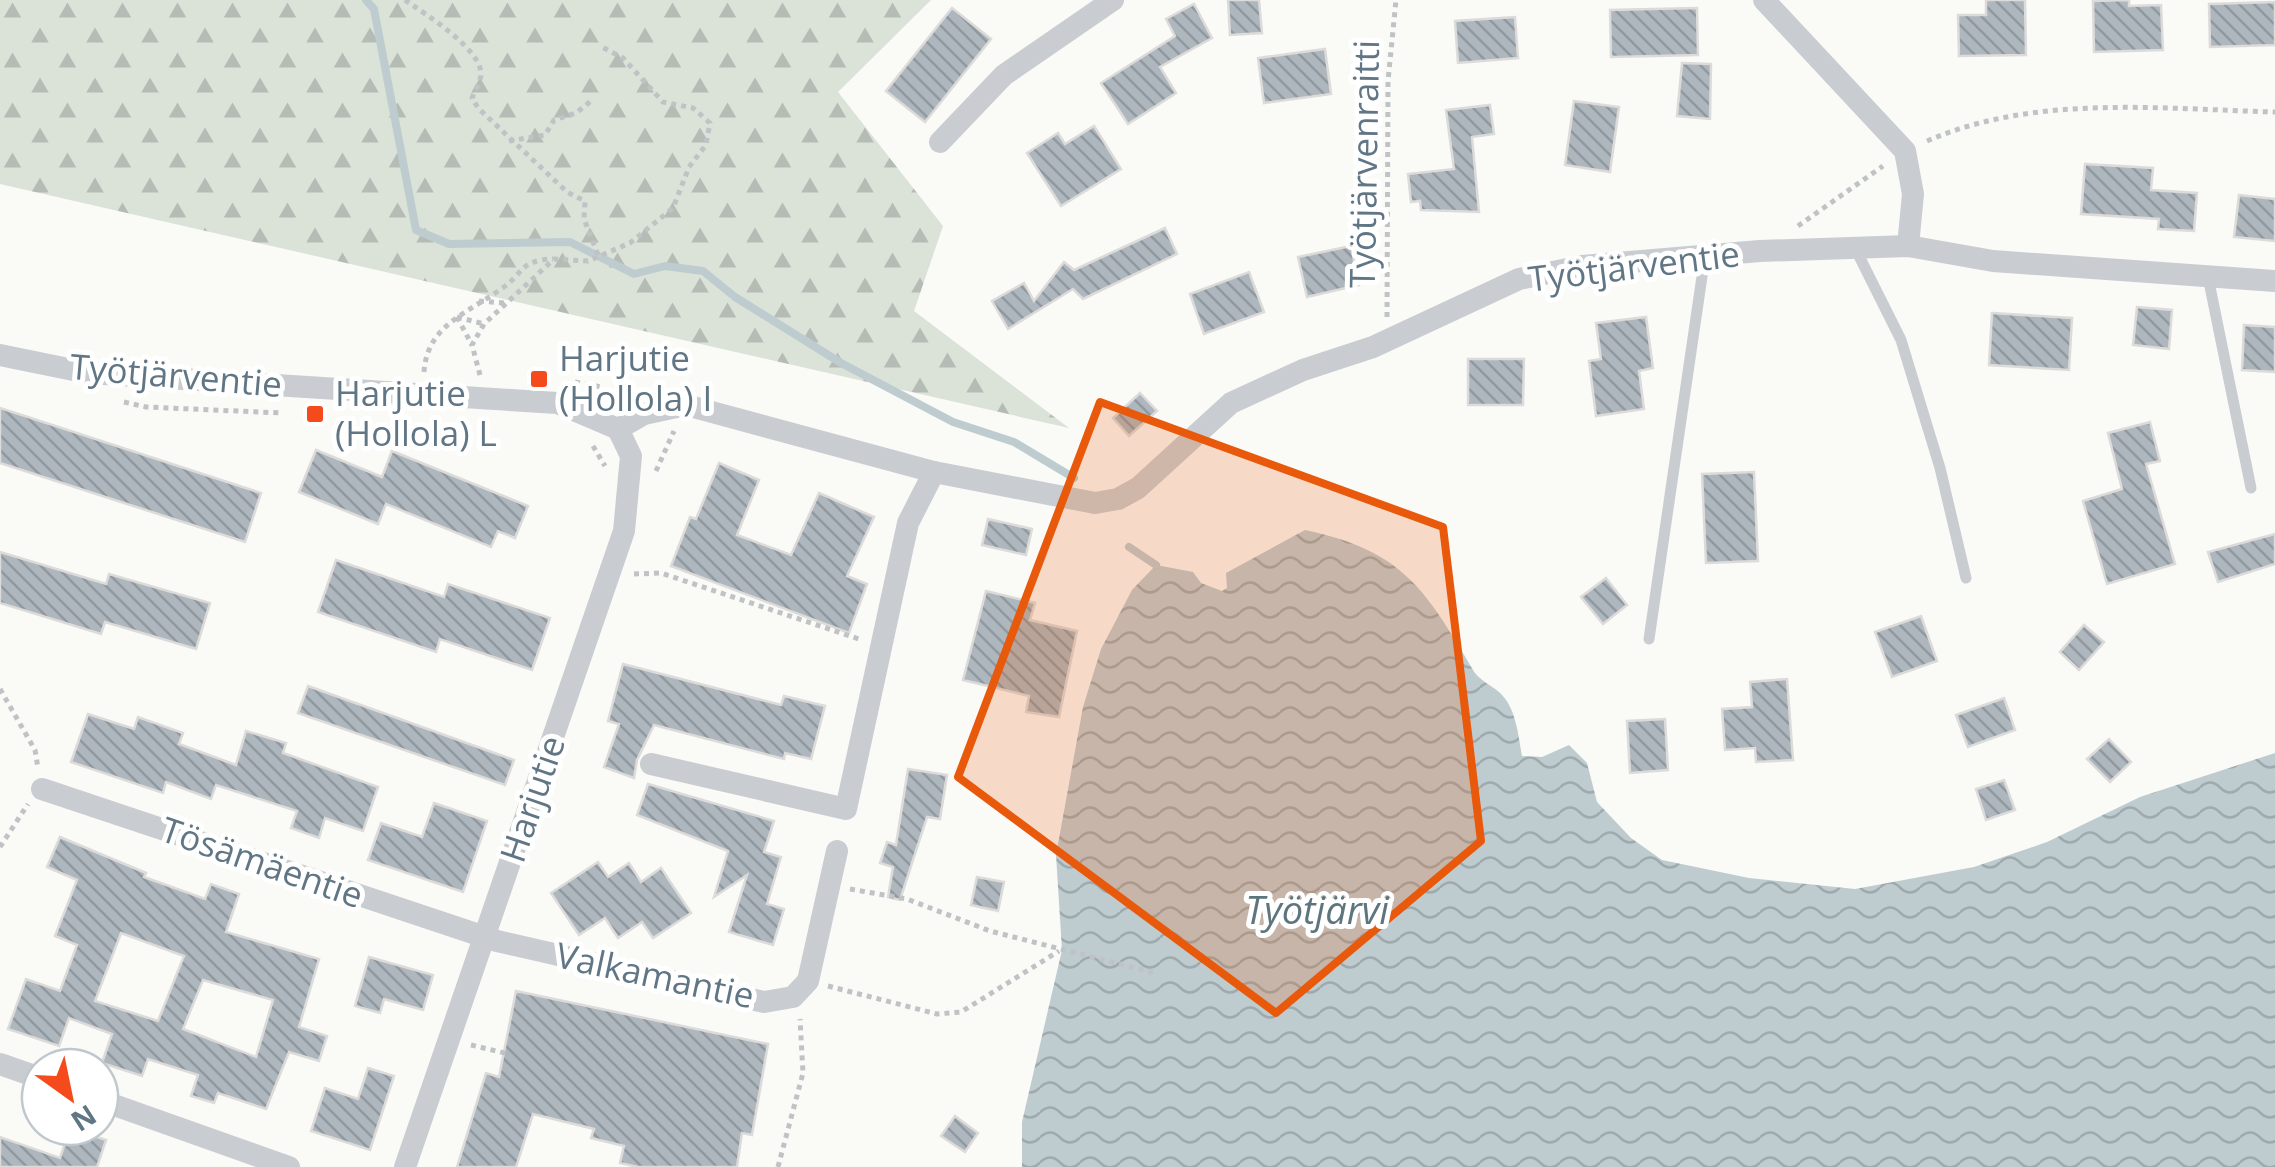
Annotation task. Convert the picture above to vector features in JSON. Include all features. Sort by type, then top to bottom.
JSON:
[{"type":"street","points":[[940,142],[1004,75],[1113,0]]},
{"type":"street","points":[[1764,0],[1905,151],[1913,194],[1908,246]]},
{"type":"street","name":"Työtjärventie","points":[[0,355],[88,373],[557,404],[618,428],[644,414],[686,405],[934,472],[1095,503],[1118,499],[1138,488],[1232,403],[1303,370],[1373,347],[1520,279],[1582,266],[1760,251],[1908,246],[1992,261],[2275,281]]},
{"type":"street","name":"Harjutie","points":[[406,1167],[482,936],[618,550],[632,490],[631,456],[618,428]]},
{"type":"street","points":[[651,764],[846,808],[908,523],[934,472]]},
{"type":"street","name":"Tösämäentie","points":[[42,788],[482,936]]},
{"type":"street","name":"Valkamantie","points":[[482,936],[764,1002],[800,989],[831,885],[837,850]]},
{"type":"street","points":[[120,1107],[289,1167]]},
{"type":"lane","points":[[1856,248],[1901,340],[1940,468],[1966,578]]},
{"type":"lane","points":[[1649,639],[1705,256]]},
{"type":"lane","points":[[2208,276],[2252,488]]},
{"type":"path","points":[[405,0],[458,39],[478,62],[481,75],[472,98],[508,141],[567,192],[585,201],[584,219],[598,255]]},
{"type":"path","name":"Työtjärvenraitti","points":[[1387,330],[1388,81],[1396,0]]},
{"type":"path","points":[[422,394],[429,344],[457,317],[502,290],[526,264],[554,259],[588,261],[630,243],[672,208],[689,167],[706,144],[710,122],[692,108],[663,102],[623,58],[600,46]]},
{"type":"path","points":[[508,141],[545,135],[554,120],[576,114],[591,101]]},
{"type":"path","points":[[1760,251],[1905,151],[1972,125],[2017,115],[2137,109],[2275,112]]},
{"type":"path","points":[[472,345],[484,324],[554,259]]},
{"type":"path","points":[[478,302],[506,304]]},
{"type":"path","points":[[457,317],[484,324]]},
{"type":"path","points":[[457,317],[472,345],[478,374],[496,378]]},
{"type":"path","points":[[110,398],[146,407],[296,413]]},
{"type":"path","points":[[589,442],[606,468],[612,489],[632,490]]},
{"type":"path","points":[[622,572],[661,573],[879,646]]},
{"type":"path","points":[[0,688],[35,750],[42,788],[16,818],[0,847]]},
{"type":"path","points":[[831,885],[907,899],[990,931],[1155,973]]},
{"type":"path","points":[[778,1167],[804,1073],[800,989],[937,1014],[961,1012],[1059,950]]},
{"type":"path","points":[[468,1044],[509,1054]]},
{"type":"highlighted area","points":[[1100,402],[1443,527],[1481,841],[1276,1013],[958,777]]},
{"type":"green space","points":[[0,0],[931,0],[838,92],[943,226],[914,311],[1069,428],[0,184]]},
{"type":"water","name":"Työtjärvi","points":[[1305,530],[1367,550],[1409,579],[1442,619],[1475,673],[1505,698],[1515,721],[1522,756],[1542,757],[1569,745],[1587,763],[1597,802],[1631,838],[1662,860],[1749,878],[1855,889],[1974,867],[2047,842],[2140,797],[2275,753],[2275,1167],[1022,1167],[1022,1122],[1062,950],[1056,855],[1083,707],[1101,649],[1132,590],[1156,565],[1193,572],[1201,583],[1222,591],[1227,588],[1226,573]]},
{"type":"building","points":[[1228,0],[1259,0],[1262,33],[1230,35]]},
{"type":"building","points":[[1986,0],[2025,0],[2026,55],[1959,56],[1958,15],[1986,15]]},
{"type":"building","points":[[2129,0],[2129,6],[2161,5],[2163,50],[2094,52],[2093,1]]},
{"type":"building","points":[[2275,2],[2275,45],[2210,47],[2209,4]]},
{"type":"building","points":[[1194,4],[1212,38],[1160,67],[1176,93],[1128,124],[1101,83],[1175,36],[1166,19]]},
{"type":"building","points":[[952,8],[991,39],[925,122],[886,91]]},
{"type":"building","points":[[1697,8],[1698,55],[1611,57],[1610,10]]},
{"type":"building","points":[[1515,17],[1518,58],[1458,63],[1455,21]]},
{"type":"building","points":[[1325,49],[1331,94],[1264,103],[1258,58]]},
{"type":"building","points":[[1682,63],[1711,64],[1710,119],[1677,116]]},
{"type":"building","points":[[1574,101],[1619,107],[1610,172],[1565,165]]},
{"type":"building","points":[[1490,105],[1494,134],[1472,137],[1479,212],[1421,210],[1420,201],[1411,202],[1408,174],[1454,169],[1446,110]]},
{"type":"building","points":[[1094,126],[1121,169],[1061,206],[1027,153],[1058,133],[1065,144]]},
{"type":"building","points":[[2085,164],[2153,168],[2151,190],[2197,193],[2194,231],[2158,229],[2159,219],[2081,214]]},
{"type":"building","points":[[2239,195],[2275,199],[2275,241],[2234,237]]},
{"type":"building","points":[[1165,228],[1177,254],[1083,299],[1073,289],[1008,329],[992,301],[1024,283],[1034,301],[1064,262],[1074,270]]},
{"type":"building","points":[[1351,246],[1359,285],[1307,297],[1298,257]]},
{"type":"building","points":[[1249,272],[1264,312],[1204,334],[1190,294]]},
{"type":"building","points":[[2137,307],[2172,310],[2169,349],[2133,345]]},
{"type":"building","points":[[1992,313],[2072,318],[2069,370],[1989,365]]},
{"type":"building","points":[[1646,317],[1653,368],[1639,371],[1644,409],[1596,416],[1589,361],[1601,359],[1596,323]]},
{"type":"building","points":[[2244,325],[2275,327],[2275,372],[2242,370]]},
{"type":"building","points":[[1468,359],[1524,359],[1523,405],[1468,405]]},
{"type":"building","points":[[1140,393],[1157,411],[1129,436],[1113,418]]},
{"type":"building","points":[[0,408],[261,493],[245,542],[0,463]]},
{"type":"building","points":[[2150,422],[2160,461],[2146,464],[2175,564],[2107,584],[2083,501],[2122,489],[2108,433]]},
{"type":"building","points":[[316,450],[382,477],[392,451],[528,506],[515,538],[498,531],[491,547],[386,504],[378,524],[299,492]]},
{"type":"building","points":[[719,463],[759,480],[737,535],[791,555],[819,493],[874,517],[847,576],[867,584],[849,633],[671,566],[690,517],[696,519]]},
{"type":"building","points":[[1754,472],[1758,561],[1706,563],[1702,474]]},
{"type":"building","points":[[988,519],[1032,529],[1026,555],[982,545]]},
{"type":"building","points":[[2275,534],[2275,564],[2218,582],[2208,552]]},
{"type":"building","points":[[0,552],[106,584],[109,574],[210,603],[196,649],[105,622],[101,634],[0,603]]},
{"type":"building","points":[[336,560],[444,597],[448,584],[550,618],[532,670],[440,639],[436,652],[318,612]]},
{"type":"building","points":[[1606,578],[1627,605],[1603,624],[1581,597]]},
{"type":"building","points":[[986,591],[1035,603],[1030,620],[1077,631],[1059,717],[1026,712],[1029,696],[963,680]]},
{"type":"building","points":[[1921,616],[1937,661],[1892,677],[1875,632]]},
{"type":"building","points":[[2084,625],[2104,642],[2079,670],[2060,652]]},
{"type":"building","points":[[623,664],[781,705],[784,696],[825,706],[811,759],[785,753],[784,759],[654,725],[637,760],[634,778],[604,767],[619,724],[608,721]]},
{"type":"building","points":[[1787,679],[1793,760],[1756,762],[1755,748],[1725,750],[1722,709],[1752,707],[1750,682]]},
{"type":"building","points":[[308,686],[514,760],[505,785],[298,713]]},
{"type":"building","points":[[2004,698],[2015,730],[1968,747],[1956,715]]},
{"type":"building","points":[[88,714],[134,729],[138,717],[183,733],[179,744],[236,765],[246,731],[286,743],[283,753],[378,787],[363,831],[325,818],[319,838],[291,828],[297,811],[216,785],[211,799],[166,782],[163,793],[71,762]]},
{"type":"building","points":[[1665,719],[1668,770],[1630,773],[1627,721]]},
{"type":"building","points":[[2109,739],[2131,762],[2110,782],[2087,759]]},
{"type":"building","points":[[908,769],[947,775],[940,819],[927,817],[900,900],[888,897],[893,867],[880,863],[887,842],[896,845]]},
{"type":"building","points":[[2004,780],[2015,810],[1986,820],[1976,789]]},
{"type":"building","points":[[648,784],[774,821],[764,852],[781,857],[767,904],[784,909],[773,945],[729,932],[747,875],[714,897],[728,851],[637,815]]},
{"type":"building","points":[[434,803],[487,821],[463,892],[368,860],[381,823],[422,837]]},
{"type":"building","points":[[60,837],[146,873],[144,877],[205,899],[211,884],[239,894],[226,932],[319,959],[299,1027],[327,1036],[319,1061],[289,1052],[266,1109],[218,1093],[214,1103],[191,1096],[198,1075],[148,1059],[142,1076],[120,1069],[120,1047],[108,1047],[112,1034],[69,1018],[59,1046],[8,1029],[26,979],[60,991],[77,945],[55,936],[77,880],[47,867]],"holes":[[[121,933],[184,956],[158,1021],[95,1001]],[[203,980],[273,1000],[256,1057],[183,1029]]]},
{"type":"building","points":[[598,862],[608,877],[629,863],[641,882],[661,868],[691,913],[653,938],[642,922],[618,938],[605,918],[579,935],[551,893]]},
{"type":"building","points":[[977,877],[1004,882],[998,911],[971,905]]},
{"type":"building","points":[[369,957],[433,975],[423,1010],[384,999],[380,1013],[355,1006]]},
{"type":"building","points":[[516,991],[768,1044],[752,1135],[742,1133],[737,1167],[638,1167],[620,1163],[624,1146],[591,1138],[594,1129],[533,1114],[516,1167],[457,1167],[486,1073],[499,1077]]},
{"type":"building","points":[[368,1068],[394,1076],[370,1150],[311,1131],[325,1088],[358,1099]]},
{"type":"building","points":[[955,1116],[978,1133],[965,1152],[941,1136]]},
{"type":"building","points":[[0,1137],[20,1147],[60,1158],[64,1147],[104,1147],[97,1167],[0,1167]]},
{"type":"waterway","points":[[366,0],[374,9],[416,230],[449,244],[570,242],[634,274],[665,266],[703,271],[735,297],[841,363],[953,422],[1014,442],[1074,478]]},
{"type":"waterway","points":[[1129,547],[1156,565]]},
{"type":"place","name":"Harjutie (Hollola) I","points":[[539,379]]},
{"type":"place","name":"Harjutie (Hollola) L","points":[[315,414]]}]
